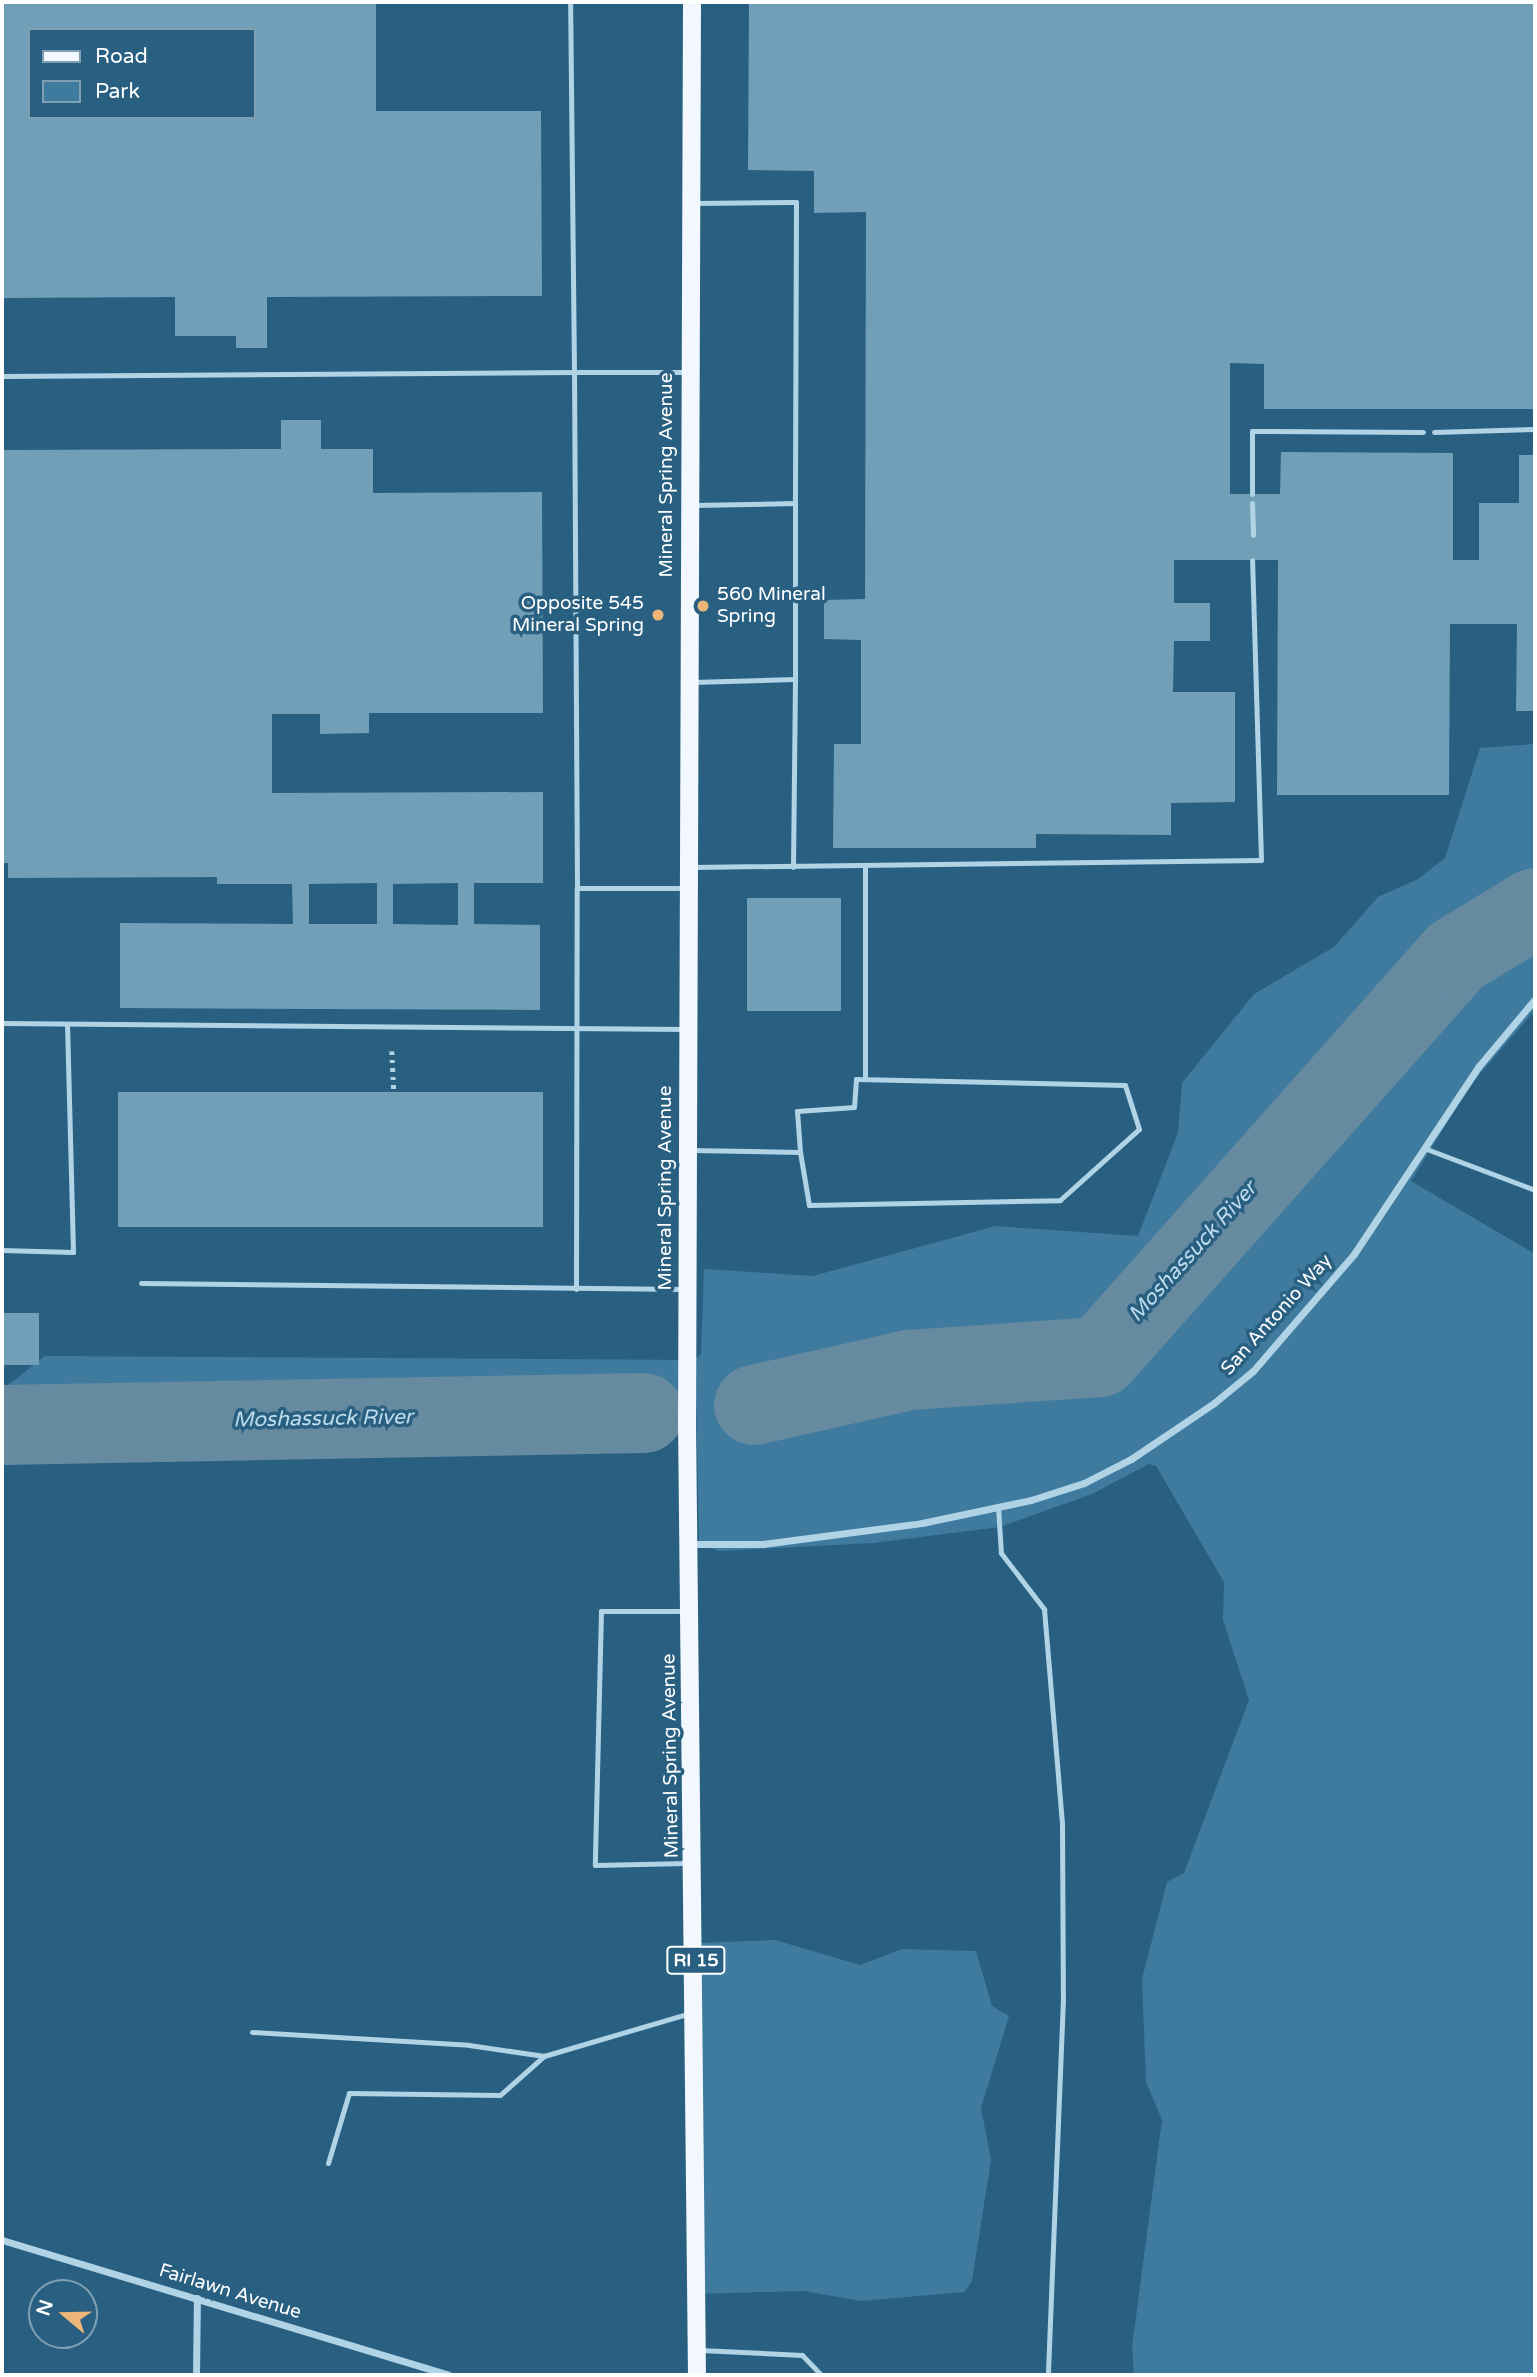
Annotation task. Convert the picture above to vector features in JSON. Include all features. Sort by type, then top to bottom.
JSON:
[{"type":"main road","name":"Mineral Spring Avenue","points":[[692,2],[688,203],[687,1289],[698,2375]]},
{"type":"street","name":"San Antonio Way","points":[[688,1544],[763,1544],[922,1523],[998,1507],[1084,1483],[1131,1459],[1253,1371],[1354,1254],[1479,1066],[1535,999]]},
{"type":"street","name":"Fairlawn Avenue","points":[[3,2242],[448,2375]]},
{"type":"street","points":[[196,2375],[197,2298]]},
{"type":"lane","points":[[570,2],[580,1029],[576,1289]]},
{"type":"lane","points":[[688,203],[796,202],[793,867]]},
{"type":"lane","points":[[2,376],[688,372]]},
{"type":"lane","points":[[1434,432],[1535,429]]},
{"type":"lane","points":[[1252,494],[1252,431],[1423,432]]},
{"type":"lane","points":[[688,505],[795,503]]},
{"type":"lane","points":[[1252,503],[1253,535]]},
{"type":"lane","points":[[688,867],[865,867],[1261,860],[1252,560]]},
{"type":"lane","points":[[688,682],[795,679]]},
{"type":"lane","points":[[865,867],[865,1079]]},
{"type":"lane","points":[[577,888],[688,888]]},
{"type":"lane","points":[[2,1023],[688,1029]]},
{"type":"lane","points":[[2,1250],[73,1252],[67,1025]]},
{"type":"lane","points":[[856,1079],[1125,1085],[1139,1129],[1060,1200],[809,1205],[800,1152],[797,1111],[853,1107],[856,1079]]},
{"type":"lane","points":[[1424,1147],[1535,1190]]},
{"type":"lane","points":[[687,1150],[800,1152]]},
{"type":"lane","points":[[141,1283],[687,1289]]},
{"type":"lane","points":[[998,1507],[1001,1553],[1044,1609],[1062,1823],[1063,1998],[1048,2375]]},
{"type":"lane","points":[[690,1611],[601,1611],[595,1865],[694,1863]]},
{"type":"lane","points":[[252,2032],[469,2045],[544,2056],[696,2011]]},
{"type":"lane","points":[[328,2164],[349,2093],[500,2095],[544,2056]]},
{"type":"lane","points":[[697,2349],[802,2354],[821,2375]]},
{"type":"path","points":[[390,1026],[394,1092]]},
{"type":"green space","points":[[1535,744],[1535,1010],[1471,1084],[1411,1181],[1535,1254],[1535,2375],[1134,2375],[1132,2347],[1162,2120],[1146,2082],[1142,1979],[1167,1882],[1184,1873],[1249,1700],[1223,1620],[1224,1582],[1156,1466],[1149,1464],[1092,1494],[1000,1527],[873,1543],[719,1551],[699,1543],[696,1398],[370,1409],[356,1432],[314,1458],[2,1459],[2,1390],[45,1356],[693,1360],[701,1355],[704,1269],[813,1276],[996,1226],[1138,1236],[1178,1133],[1182,1083],[1254,994],[1334,947],[1378,897],[1418,879],[1445,858],[1480,748]]},
{"type":"green space","points":[[775,1940],[860,1965],[902,1949],[976,1951],[992,2006],[1009,2016],[981,2108],[991,2160],[972,2281],[964,2292],[861,2301],[804,2291],[696,2294],[694,1943]]},
{"type":"building","points":[[2,2],[376,2],[376,111],[541,111],[542,296],[267,297],[267,348],[236,348],[236,336],[175,336],[175,297],[2,298]]},
{"type":"building","points":[[749,2],[1535,2],[1535,409],[1264,409],[1264,364],[1230,363],[1230,494],[1280,494],[1281,452],[1453,453],[1453,560],[1479,560],[1479,503],[1519,503],[1519,455],[1535,455],[1535,711],[1516,711],[1517,624],[1450,624],[1449,795],[1277,795],[1278,560],[1174,560],[1174,603],[1210,603],[1210,641],[1174,641],[1173,692],[1235,692],[1235,802],[1171,803],[1171,835],[1036,834],[1036,848],[833,848],[834,744],[861,744],[861,640],[824,639],[824,600],[865,599],[866,212],[814,213],[814,171],[748,170]]},
{"type":"building","points":[[281,420],[321,420],[321,449],[373,449],[373,493],[542,492],[543,713],[369,713],[369,733],[320,734],[320,714],[272,714],[272,793],[543,792],[543,883],[474,883],[474,924],[540,925],[540,1010],[120,1008],[120,923],[293,924],[292,884],[217,884],[217,877],[8,878],[8,863],[2,863],[2,450],[281,449]],"holes":[[[377,883],[377,924],[309,924],[309,884]],[[458,883],[458,925],[393,924],[393,884]]]},
{"type":"building","points":[[747,898],[841,898],[841,1011],[747,1011]]},
{"type":"building","points":[[118,1092],[543,1092],[543,1227],[118,1227]]},
{"type":"building","points":[[2,1313],[39,1313],[39,1365],[2,1365]]},
{"type":"waterway","name":"Moshassuck River","points":[[754,1405],[909,1370],[1100,1357],[1456,956],[1535,908]]},
{"type":"waterway","name":"Moshassuck River","points":[[2,1425],[644,1413]]},
{"type":"place","name":"560 Mineral Spring","points":[[703,606]]},
{"type":"place","name":"Opposite 545 Mineral Spring","points":[[658,615]]}]
